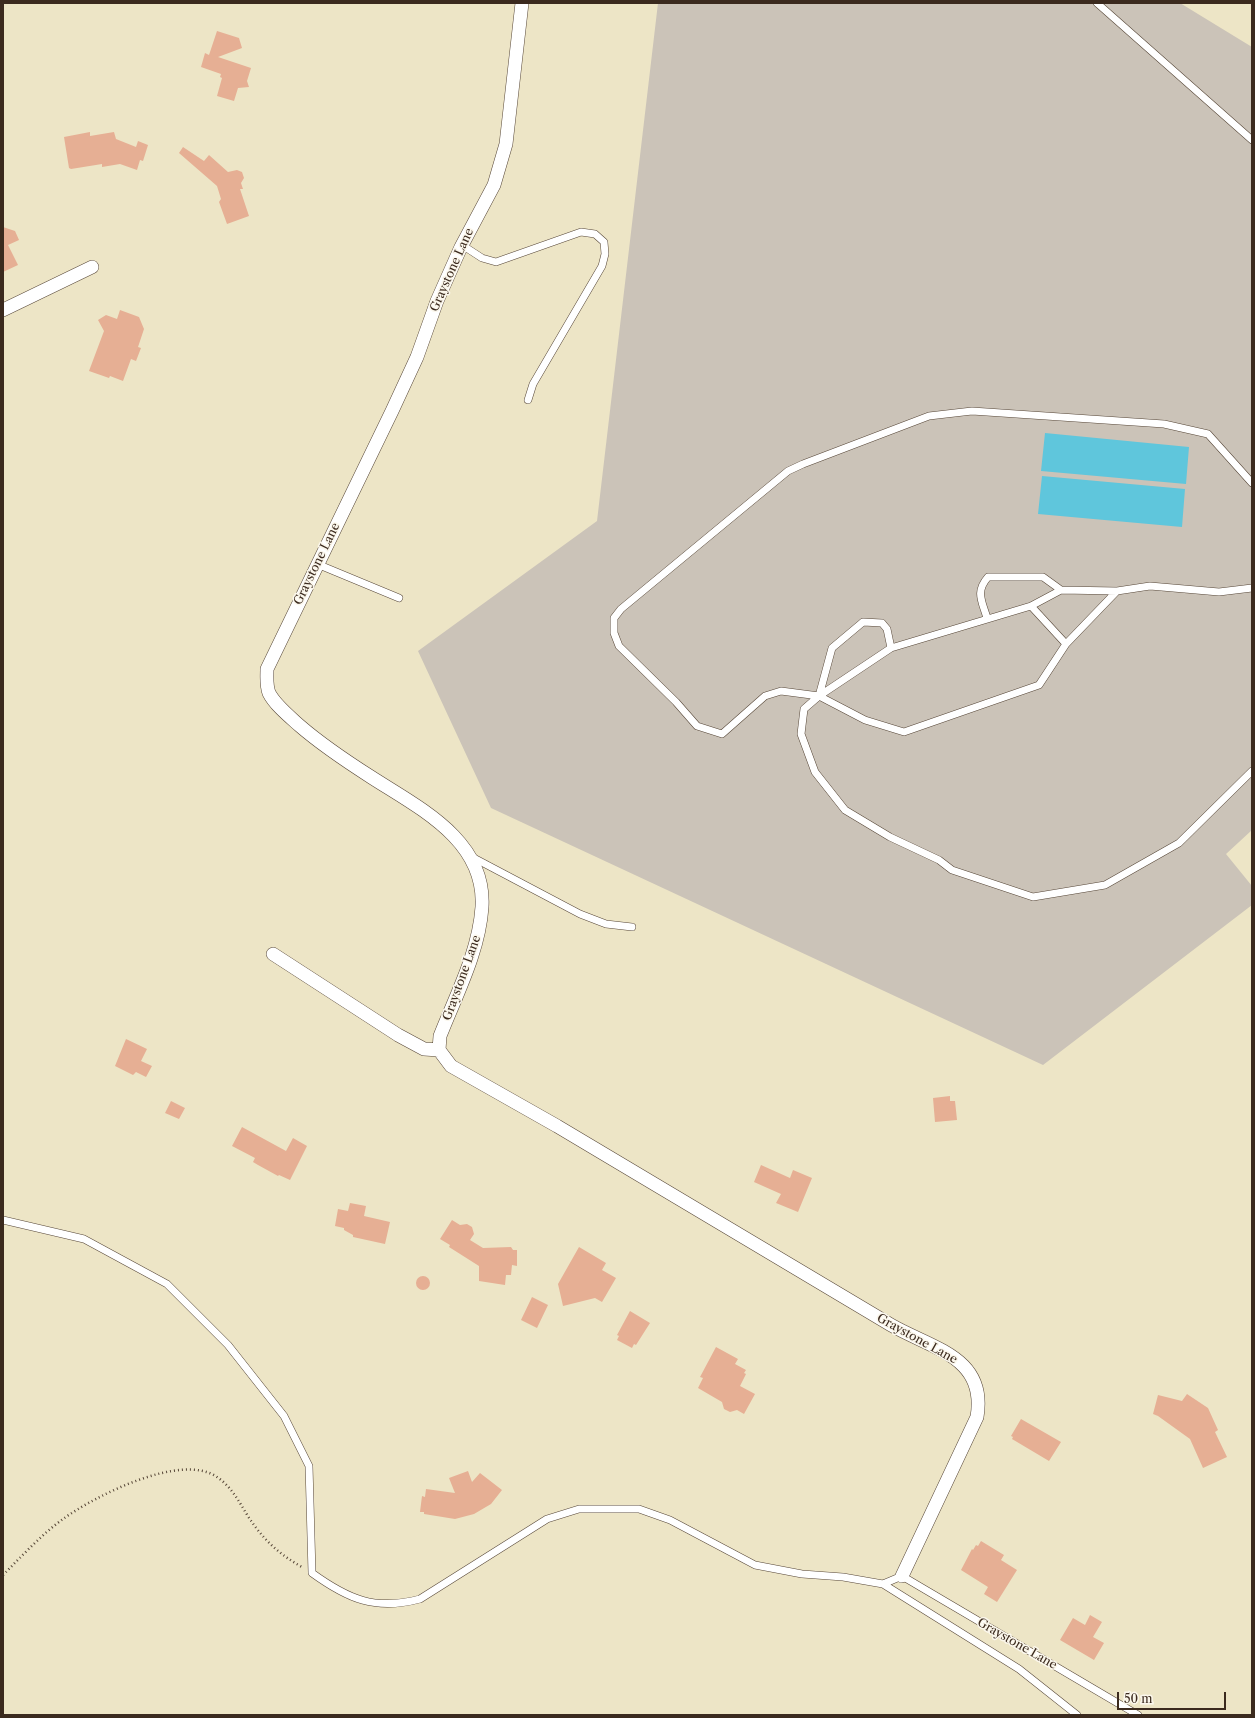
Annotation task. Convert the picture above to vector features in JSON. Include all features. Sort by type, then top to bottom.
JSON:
[{"type":"street","name":"Graystone Lane","points":[[522,3],[504,150],[494,185],[462,246],[437,301],[417,357],[267,669],[267,684],[269,693],[284,712],[332,752],[435,818],[462,844],[470,856],[478,874],[482,906],[476,944],[440,1036],[439,1050],[451,1066],[557,1126],[891,1325],[946,1353],[969,1371],[978,1389],[980,1399],[977,1417],[902,1576]]},
{"type":"street","points":[[3,310],[92,267]]},
{"type":"street","points":[[273,954],[398,1035],[424,1049],[439,1050]]},
{"type":"lane","points":[[1097,3],[1252,140]]},
{"type":"lane","points":[[462,246],[482,258],[496,262],[581,232],[595,234],[604,242],[605,254],[602,266],[534,384],[528,400]]},
{"type":"lane","points":[[1117,592],[1066,644],[1039,685],[904,732],[866,720],[819,696],[781,691],[765,696],[722,734],[697,726],[676,702],[619,646],[614,633],[614,618],[621,609],[788,471],[929,416],[972,411],[1164,424],[1208,434],[1252,483]]},
{"type":"lane","points":[[317,564],[399,598]]},
{"type":"lane","points":[[988,618],[980,596],[981,585],[988,577],[1043,577],[1060,590]]},
{"type":"lane","points":[[1252,588],[1219,592],[1150,586],[1117,592],[1060,590],[1031,606],[891,648],[819,696],[804,709],[801,734],[815,772],[845,810],[890,837],[939,860],[952,870],[1033,897],[1106,885],[1179,843],[1252,771]]},
{"type":"lane","points":[[1031,606],[1066,644]]},
{"type":"lane","points":[[819,696],[832,648],[863,622],[882,623],[886,629],[891,648]]},
{"type":"lane","points":[[470,856],[580,914],[606,924],[632,927]]},
{"type":"lane","points":[[3,1220],[84,1239],[167,1284],[228,1345],[284,1416],[309,1466],[312,1573],[336,1590],[356,1600],[379,1604],[401,1604],[420,1599],[547,1519],[579,1509],[639,1509],[670,1520],[755,1565],[802,1574],[844,1577],[883,1584],[1019,1669],[1077,1715]]},
{"type":"lane","points":[[883,1584],[902,1576]]},
{"type":"lane","name":"Graystone Lane","points":[[902,1576],[1138,1715]]},
{"type":"path","points":[[3,1575],[33,1544],[62,1519],[93,1500],[122,1487],[171,1470],[191,1468],[206,1471],[218,1477],[233,1492],[254,1525],[273,1548],[312,1573]]},
{"type":"shaded area","points":[[658,3],[1180,3],[1252,47],[1252,830],[1226,854],[1252,886],[1252,905],[1043,1065],[491,808],[418,651],[597,521]]},
{"type":"water","points":[[1045,433],[1189,447],[1186,484],[1041,471]]},
{"type":"water","points":[[1042,476],[1185,489],[1182,527],[1038,514]]},
{"type":"building","points":[[217,31],[239,38],[242,48],[218,57],[251,68],[247,81],[249,87],[238,88],[234,101],[217,96],[222,78],[220,77],[221,74],[201,67],[205,53],[209,55]]},
{"type":"building","points":[[90,132],[90,136],[114,132],[116,139],[136,147],[138,141],[148,145],[143,161],[140,160],[137,170],[120,164],[102,167],[102,164],[71,169],[69,168],[64,137]]},
{"type":"building","points":[[183,147],[204,161],[209,155],[228,172],[237,170],[242,172],[244,178],[241,183],[243,189],[240,189],[249,216],[227,224],[219,202],[221,199],[217,186],[179,153]]},
{"type":"building","points":[[3,227],[15,231],[19,240],[8,245],[18,265],[3,272]]},
{"type":"building","points":[[120,310],[139,317],[144,329],[138,347],[141,348],[136,361],[131,359],[123,381],[89,371],[104,331],[98,320],[106,315],[117,319]]},
{"type":"building","points":[[126,1039],[147,1049],[141,1061],[152,1066],[146,1077],[136,1072],[133,1075],[115,1066]]},
{"type":"building","points":[[950,1096],[950,1101],[955,1101],[957,1120],[935,1122],[933,1098]]},
{"type":"building","points":[[171,1101],[185,1108],[179,1119],[165,1113]]},
{"type":"building","points":[[242,1127],[286,1151],[293,1138],[307,1146],[290,1180],[279,1175],[278,1176],[258,1165],[253,1162],[255,1158],[232,1146]]},
{"type":"building","points":[[761,1165],[790,1178],[793,1170],[812,1178],[798,1212],[776,1203],[781,1194],[754,1182]]},
{"type":"building","points":[[350,1203],[366,1206],[364,1216],[390,1222],[385,1244],[353,1237],[353,1235],[344,1230],[344,1228],[335,1226],[338,1209],[348,1211]]},
{"type":"building","points":[[452,1220],[460,1225],[467,1224],[472,1227],[474,1234],[470,1240],[483,1248],[511,1247],[513,1250],[517,1250],[517,1266],[512,1265],[511,1275],[506,1275],[505,1285],[479,1281],[479,1266],[449,1247],[450,1245],[440,1239]]},
{"type":"building","points":[[579,1247],[606,1263],[602,1270],[616,1278],[602,1302],[595,1298],[563,1306],[558,1284]]},
{"type":"building","points":[[420,1276],[426,1276],[430,1280],[430,1286],[426,1290],[420,1290],[416,1286],[416,1280]]},
{"type":"building","points":[[532,1297],[548,1305],[537,1328],[521,1320]]},
{"type":"building","points":[[630,1311],[650,1323],[636,1345],[634,1344],[632,1348],[617,1340],[619,1336],[617,1335]]},
{"type":"building","points":[[716,1347],[738,1359],[735,1364],[746,1370],[744,1373],[746,1374],[740,1386],[755,1394],[744,1414],[737,1410],[730,1412],[724,1409],[722,1402],[698,1388],[703,1378],[700,1377]]},
{"type":"building","points":[[1187,1394],[1208,1408],[1218,1430],[1215,1432],[1227,1457],[1203,1468],[1190,1439],[1153,1414],[1158,1395],[1182,1401]]},
{"type":"building","points":[[1021,1419],[1061,1442],[1049,1461],[1012,1439],[1013,1437],[1011,1436]]},
{"type":"building","points":[[468,1471],[472,1482],[480,1473],[502,1490],[491,1504],[474,1514],[455,1519],[420,1512],[422,1496],[425,1497],[426,1489],[455,1493],[449,1478]]},
{"type":"building","points":[[981,1541],[1004,1555],[1001,1560],[1017,1570],[997,1602],[984,1594],[988,1587],[961,1570],[972,1549],[973,1550],[976,1545],[978,1546]]},
{"type":"building","points":[[1090,1615],[1102,1622],[1093,1637],[1104,1643],[1094,1660],[1060,1640],[1073,1618],[1085,1625]]}]
